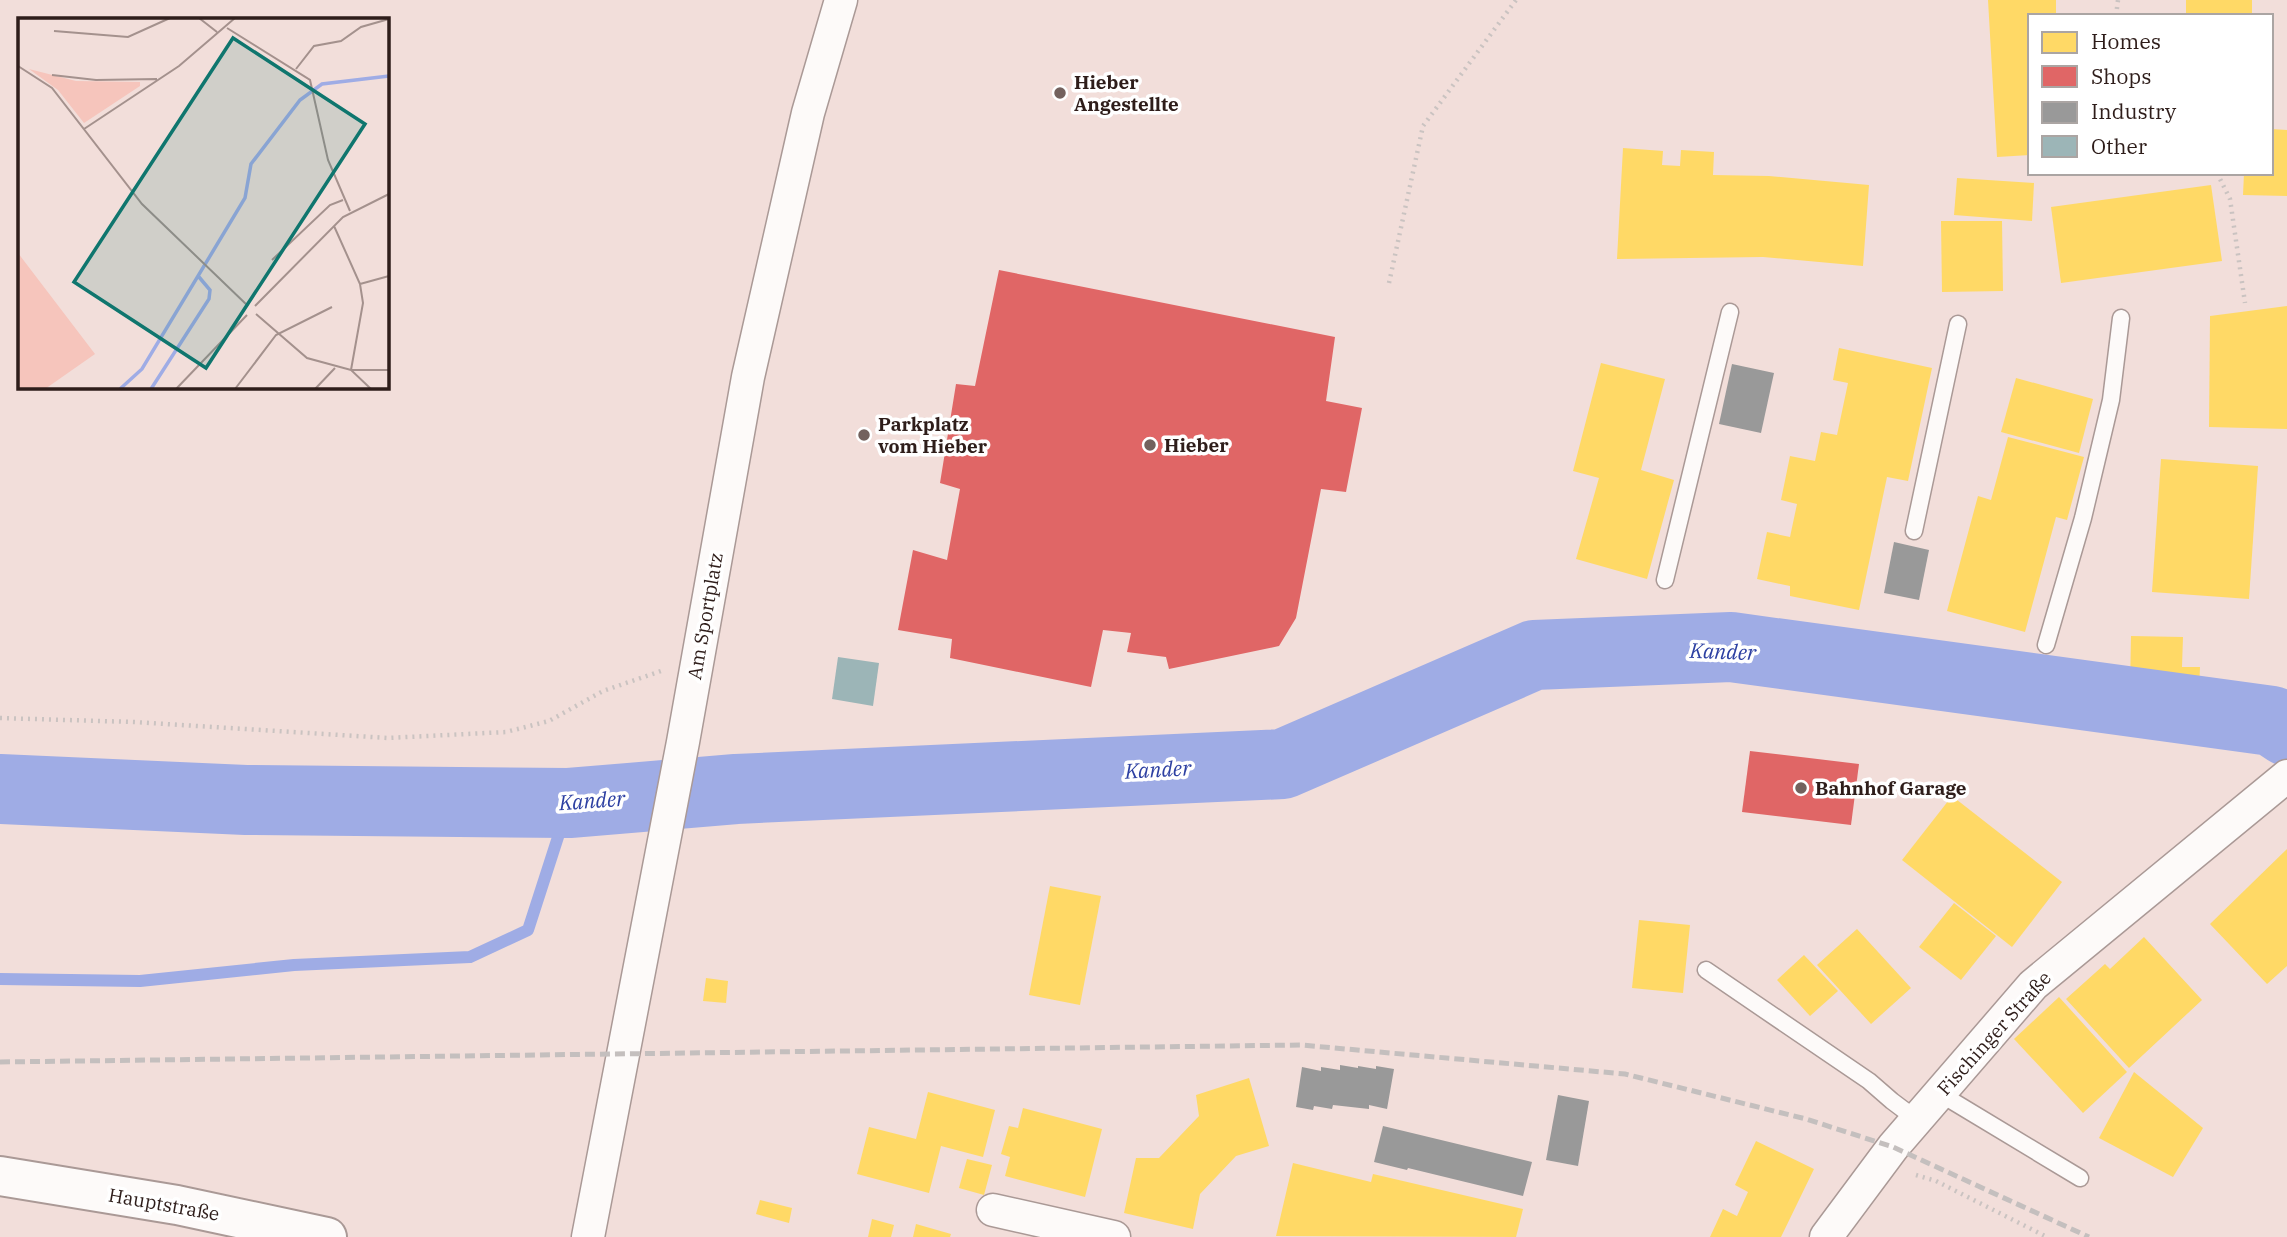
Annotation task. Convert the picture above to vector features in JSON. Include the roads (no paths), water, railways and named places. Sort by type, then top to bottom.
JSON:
[{"type":"main road","name":"Hauptstraße","points":[[0,1176],[177,1205],[327,1237]]},
{"type":"street","name":"Am Sportplatz","points":[[588,1237],[684,742],[748,377],[808,113],[841,0]]},
{"type":"street","name":"Fischinger Straße","points":[[1826,1237],[1878,1164],[2033,985],[2287,776]]},
{"type":"street","points":[[993,1210],[1114,1237]]},
{"type":"lane","points":[[1665,580],[1730,312]]},
{"type":"lane","points":[[2046,645],[2083,518],[2112,400],[2121,318]]},
{"type":"lane","points":[[1914,531],[1958,324]]},
{"type":"lane","points":[[1706,970],[1869,1081],[1916,1119]]},
{"type":"lane","points":[[1939,1093],[2080,1178]]},
{"type":"waterway","name":"Kander","points":[[0,789],[246,800],[569,803],[736,789],[1283,764],[1534,655],[1731,647],[2272,721],[2287,731]]},
{"type":"waterway","points":[[0,979],[140,981],[294,965],[470,957],[528,930],[569,803]]},
{"type":"railway","points":[[0,1062],[1301,1045],[1625,1074],[1806,1119],[1893,1147],[2089,1237]]},
{"type":"place","name":"Hieber Angestellte","points":[[1060,93]]},
{"type":"place","name":"Parkplatz vom Hieber","points":[[864,435]]},
{"type":"place","name":"Hieber","points":[[1150,445]]},
{"type":"place","name":"Bahnhof Garage","points":[[1801,788]]}]
